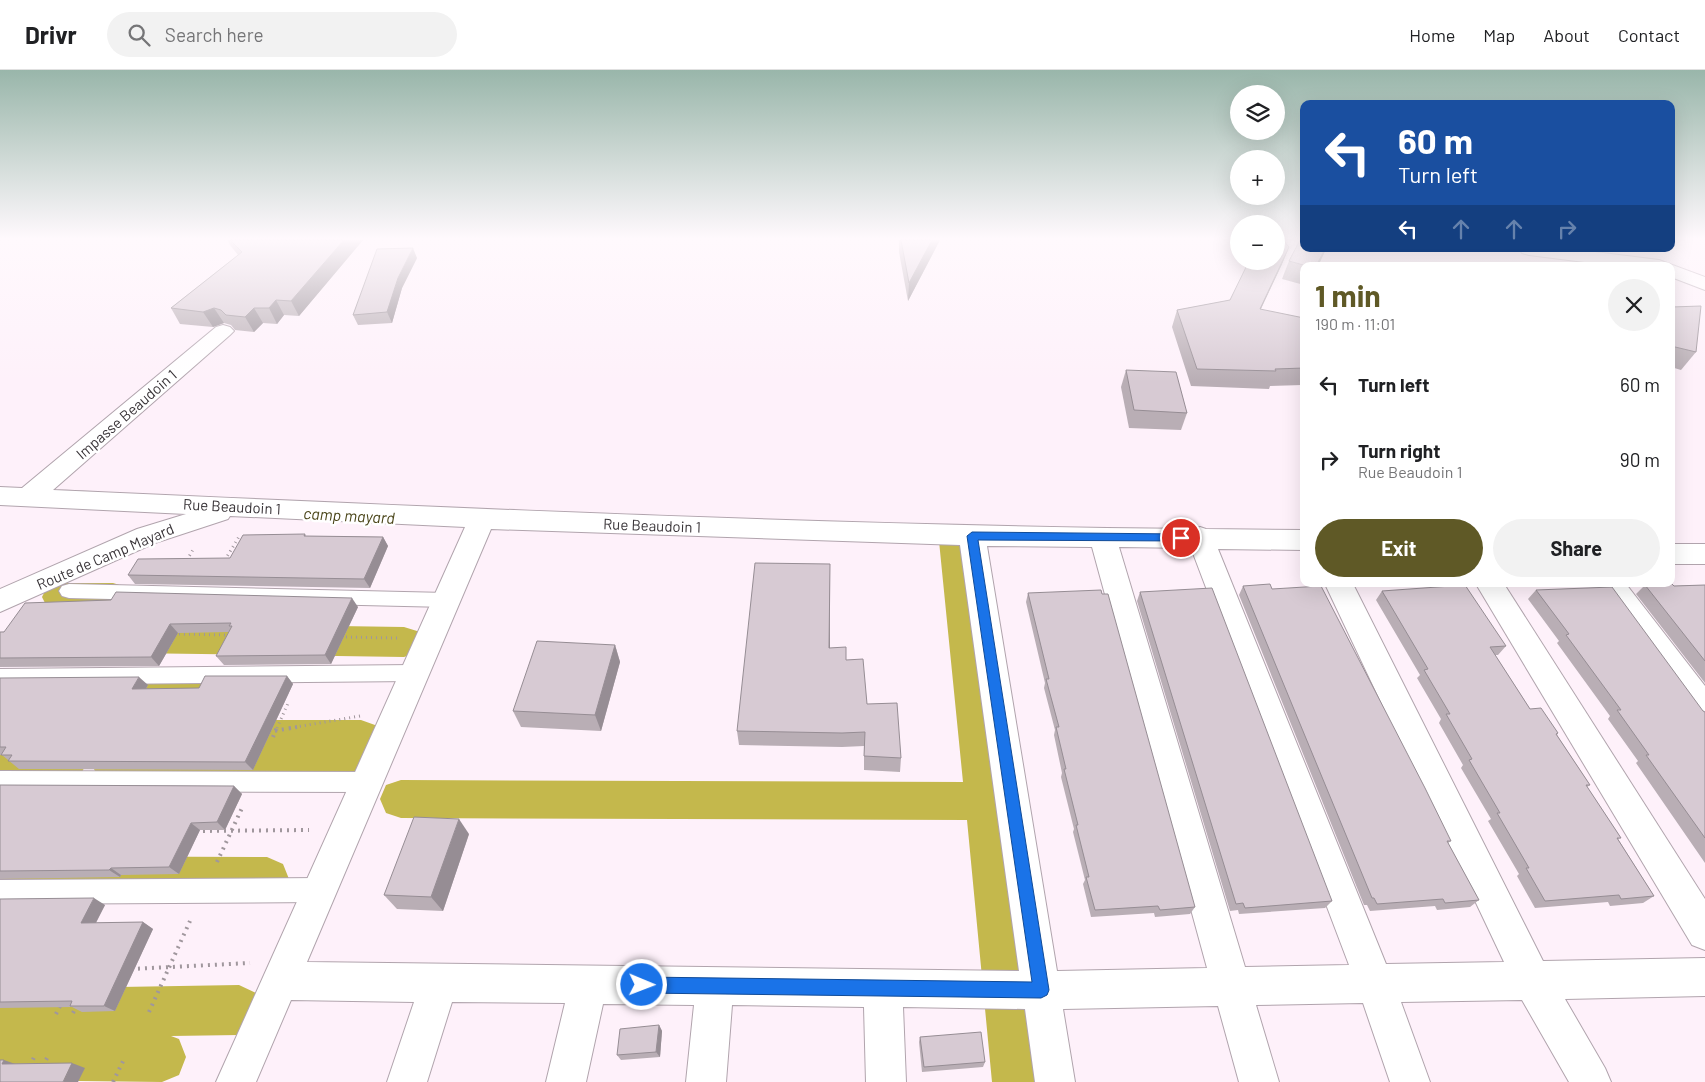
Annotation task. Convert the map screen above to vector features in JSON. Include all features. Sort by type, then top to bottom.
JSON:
[{"type":"street","name":"Impasse Beaudoin 1","points":[[28,497],[223,331]]},
{"type":"street","name":"Rue Beaudoin 1","points":[[0,496],[482,519],[972,536],[1200,537],[1300,540]]},
{"type":"street","name":"Route de Camp Mayard","points":[[0,601],[146,536],[241,507]]},
{"type":"street","points":[[236,1082],[270,972],[319,890],[482,519]]},
{"type":"street","points":[[972,536],[1021,989],[1055,1082]]},
{"type":"street","points":[[1200,537],[1375,983],[1410,1082]]},
{"type":"street","points":[[1103,538],[1259,1082]]},
{"type":"street","points":[[1340,587],[1533,981],[1591,1082]]},
{"type":"street","points":[[1492,587],[1705,932]]},
{"type":"street","points":[[1613,587],[1705,709]]},
{"type":"street","points":[[270,972],[439,983],[1021,989],[1232,988],[1375,983],[1705,977]]},
{"type":"street","points":[[407,1082],[439,983]]},
{"type":"street","points":[[566,1082],[588,984]]},
{"type":"street","points":[[706,1082],[714,986]]},
{"type":"street","points":[[883,988],[886,1082]]},
{"type":"lane","points":[[69,591],[447,600]]},
{"type":"lane","points":[[0,677],[233,676],[414,672]]},
{"type":"lane","points":[[0,782],[366,782]]},
{"type":"lane","points":[[0,892],[319,890]]},
{"type":"path","points":[[221,567],[238,536],[242,534]]},
{"type":"path","points":[[183,566],[198,543]]},
{"type":"path","points":[[166,634],[237,635]]},
{"type":"path","points":[[338,637],[405,638]]},
{"type":"path","points":[[274,734],[290,698]]},
{"type":"path","points":[[266,732],[274,734],[362,716]]},
{"type":"path","points":[[213,871],[256,781]]},
{"type":"path","points":[[187,831],[310,830]]},
{"type":"path","points":[[149,1012],[192,917]]},
{"type":"path","points":[[122,969],[169,967],[270,972]]},
{"type":"path","points":[[73,1013],[82,996]]},
{"type":"path","points":[[56,1014],[64,999]]},
{"type":"path","points":[[29,1068],[35,1055]]},
{"type":"path","points":[[40,1074],[47,1058]]},
{"type":"path","points":[[113,1082],[125,1058]]},
{"type":"building","points":[[197,287],[303,287],[291,301],[276,300],[269,308],[254,308],[245,317],[226,315],[221,310],[214,308],[203,312],[171,308]]},
{"type":"building","points":[[363,287],[395,287],[387,312],[353,315]]},
{"type":"building","points":[[1236,287],[1270,287],[1260,309],[1300,317],[1300,368],[1275,369],[1276,371],[1197,369],[1177,310],[1230,300]]},
{"type":"building","points":[[1701,306],[1696,352],[1675,347],[1675,307]]},
{"type":"building","points":[[1126,370],[1176,372],[1187,413],[1134,410]]},
{"type":"building","points":[[305,534],[304,536],[383,537],[364,579],[128,575],[138,559],[230,558],[243,535]]},
{"type":"building","points":[[755,563],[830,564],[829,648],[846,647],[846,660],[863,659],[867,704],[897,703],[901,758],[864,756],[865,732],[737,731]]},
{"type":"building","points":[[1270,584],[1272,589],[1322,587],[1425,788],[1451,841],[1447,841],[1479,900],[1445,903],[1443,899],[1377,904],[1374,898],[1372,898],[1243,586]]},
{"type":"building","points":[[1705,585],[1705,661],[1647,587]]},
{"type":"building","points":[[1466,587],[1506,646],[1490,647],[1530,709],[1541,708],[1558,733],[1556,734],[1590,785],[1586,785],[1621,838],[1617,838],[1654,896],[1621,899],[1619,895],[1545,901],[1526,868],[1529,868],[1497,813],[1500,813],[1469,760],[1472,759],[1446,714],[1450,714],[1424,670],[1428,669],[1382,591]]},
{"type":"building","points":[[1612,587],[1705,712],[1705,838],[1646,755],[1649,755],[1617,710],[1621,710],[1566,635],[1569,634],[1536,590]]},
{"type":"building","points":[[1212,588],[1332,901],[1245,908],[1243,903],[1236,904],[1140,592]]},
{"type":"building","points":[[1101,590],[1102,594],[1108,594],[1195,907],[1160,910],[1158,906],[1095,910],[1086,877],[1089,877],[1064,769],[1066,769],[1056,727],[1059,727],[1046,679],[1049,679],[1028,593]]},
{"type":"building","points":[[116,592],[352,598],[325,655],[216,656],[232,626],[229,626],[231,623],[170,624],[151,657],[0,658],[0,632],[4,632],[25,603],[111,600]]},
{"type":"building","points":[[537,641],[615,645],[595,715],[513,711]]},
{"type":"building","points":[[205,676],[287,676],[245,762],[8,761],[12,755],[1,755],[6,747],[0,747],[0,678],[139,677],[132,689],[199,688]]},
{"type":"building","points":[[0,785],[234,786],[217,822],[191,823],[169,867],[111,868],[109,870],[0,871]]},
{"type":"building","points":[[414,817],[459,819],[431,897],[384,895]]},
{"type":"building","points":[[94,898],[81,923],[143,922],[104,1006],[70,1006],[72,1001],[0,1002],[0,899]]},
{"type":"building","points":[[659,1025],[656,1052],[617,1055],[620,1029]]},
{"type":"building","points":[[981,1032],[985,1062],[924,1067],[920,1037]]},
{"type":"building","points":[[0,1060],[4,1060],[2,1064],[72,1063],[63,1082],[0,1082]]},
{"type":"waterway","points":[[956,541],[986,801]]},
{"type":"waterway","points":[[60,597],[113,597]]},
{"type":"waterway","points":[[128,638],[404,642]]},
{"type":"waterway","points":[[99,688],[247,683]]},
{"type":"waterway","points":[[222,737],[361,737]]},
{"type":"waterway","points":[[115,769],[208,770],[262,768],[351,759]]},
{"type":"waterway","points":[[0,767],[63,768]]},
{"type":"waterway","points":[[401,799],[986,801]]},
{"type":"waterway","points":[[986,801],[1018,1082]]},
{"type":"waterway","points":[[0,878],[267,879]]},
{"type":"waterway","points":[[0,1014],[239,1010]]},
{"type":"waterway","points":[[0,1055],[35,1055],[47,1058],[161,1057]]},
{"type":"route","points":[[642,985],[1041,990],[972,536],[1181,538]]},
{"type":"water label","name":"camp mayard","points":[[349,515]]}]
